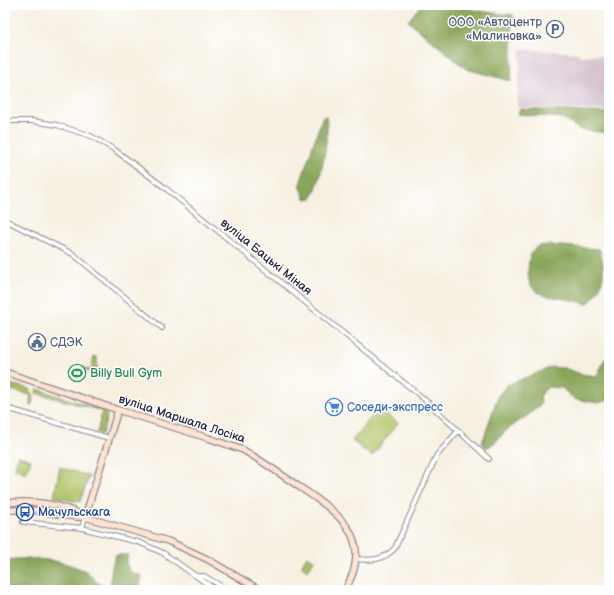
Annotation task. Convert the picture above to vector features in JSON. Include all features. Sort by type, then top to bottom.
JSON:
[{"type":"main road","name":"вуліца Маршала Лосіка","points":[[5,373],[215,440],[243,450],[253,456],[338,514],[347,525],[353,538],[356,559],[351,579],[345,590]]},
{"type":"main road","points":[[85,517],[118,410]]},
{"type":"main road","points":[[5,504],[40,503],[73,511],[85,517],[168,541],[202,557],[259,590]]},
{"type":"main road","points":[[5,510],[33,510],[77,518],[85,517]]},
{"type":"street","name":"вуліца Бацькі Міная","points":[[5,121],[32,121],[56,125],[91,136],[115,150],[164,187],[424,399],[489,459]]},
{"type":"street","points":[[5,220],[73,254],[162,328]]},
{"type":"street","points":[[6,408],[109,438]]},
{"type":"street","points":[[356,559],[379,559],[388,556],[395,548],[437,455],[458,431]]},
{"type":"street","points":[[82,528],[85,517]]},
{"type":"street","points":[[23,522],[35,522],[82,528],[113,534],[141,543],[163,553],[216,590]]},
{"type":"street","points":[[196,576],[204,576],[228,590]]},
{"type":"shaded area","points":[[521,49],[579,53],[579,56],[593,55],[609,57],[609,111],[517,107]]},
{"type":"green space","points":[[421,5],[451,5],[486,12],[513,15],[511,81],[466,69],[408,21]]},
{"type":"green space","points":[[520,109],[609,113],[609,133],[581,130],[562,118],[517,114]]},
{"type":"green space","points":[[326,116],[326,146],[319,181],[312,198],[305,199],[300,184],[322,118]]},
{"type":"green space","points":[[550,245],[599,249],[603,264],[602,279],[597,293],[587,304],[550,297],[541,294],[534,289],[529,281],[528,269],[531,252],[538,246]]},
{"type":"green space","points":[[94,356],[97,358],[97,373],[82,369],[82,367],[91,370]]},
{"type":"green space","points":[[607,359],[609,367],[609,400],[598,403],[574,399],[562,388],[547,387],[540,396],[541,403],[533,411],[510,427],[494,443],[486,448],[482,443],[498,396],[507,385],[552,367],[564,368],[581,374],[597,376],[604,360]]},
{"type":"green space","points":[[10,384],[30,389],[34,397],[31,405],[31,395],[12,390]]},
{"type":"green space","points":[[37,389],[105,411],[107,417],[102,434],[96,432],[98,430],[102,411],[36,393]]},
{"type":"green space","points":[[378,408],[398,423],[372,456],[352,441]]},
{"type":"green space","points":[[18,456],[31,460],[26,473],[15,468]]},
{"type":"green space","points":[[60,467],[89,476],[80,502],[54,497]]},
{"type":"green space","points":[[116,555],[128,555],[126,563],[130,572],[142,576],[139,590],[5,589],[5,560],[25,559],[56,561],[76,567],[85,571],[101,584],[110,587],[112,566]]},
{"type":"green space","points":[[307,556],[314,560],[308,571],[301,566]]},
{"type":"place","name":"ООО «Автоцентр «Малиновка»","points":[[555,29]]},
{"type":"place","name":"СДЭК","points":[[37,342]]},
{"type":"place","name":"Billy Bull Gym","points":[[77,373]]},
{"type":"place","name":"Соседи-экспресс","points":[[334,407]]},
{"type":"place","name":"Мачульскага","points":[[25,512]]}]
